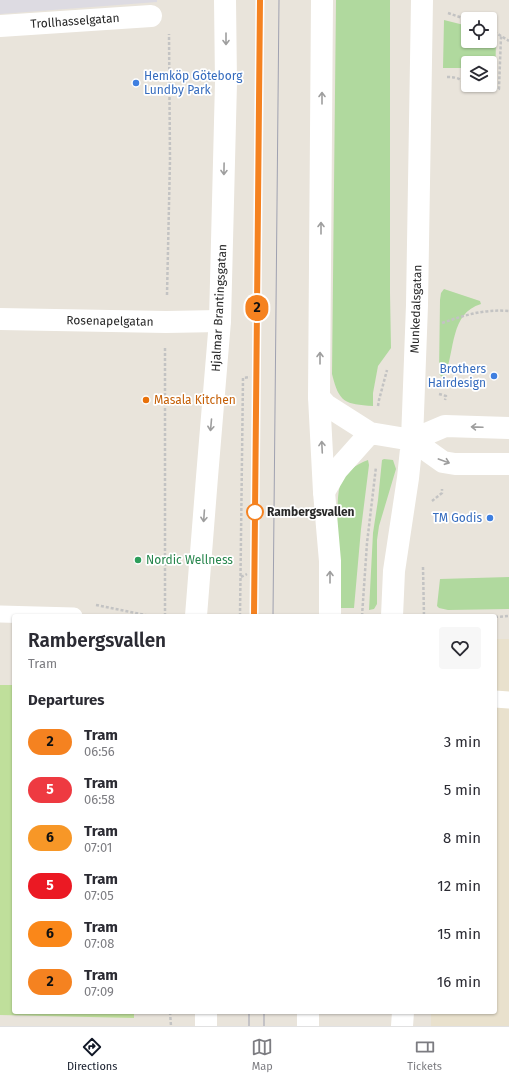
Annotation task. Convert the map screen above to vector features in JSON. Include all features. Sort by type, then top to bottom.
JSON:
[{"type":"street","name":"Hjalmar Brantingsgatan","points":[[196,614],[206,477],[220,321],[226,82],[226,0]]},
{"type":"street","points":[[322,0],[319,397],[324,492],[330,561],[330,614]]},
{"type":"street","name":"Munkedalsgatan","points":[[392,614],[394,571],[408,478],[412,440],[417,305],[422,0]]},
{"type":"street","name":"Trollhasselgatan","points":[[0,26],[151,16]]},
{"type":"street","name":"Rosenapelgatan","points":[[0,319],[166,322],[220,321]]},
{"type":"street","points":[[319,397],[326,405],[374,434],[412,440],[443,462],[455,464],[509,464]]},
{"type":"street","points":[[412,440],[444,426],[509,428]]},
{"type":"street","points":[[324,492],[337,470],[374,434]]},
{"type":"street","points":[[206,1014],[206,1026]]},
{"type":"street","points":[[308,1014],[308,1026]]},
{"type":"street","points":[[402,1026],[403,1014]]},
{"type":"lane","points":[[0,614],[12,614]]},
{"type":"lane","points":[[497,699],[509,700]]},
{"type":"path","points":[[444,13],[450,13],[461,17]]},
{"type":"path","points":[[497,33],[509,41]]},
{"type":"path","points":[[443,77],[455,77],[462,80],[471,88],[499,89],[501,36]]},
{"type":"path","points":[[436,325],[472,313],[496,310],[509,311]]},
{"type":"path","points":[[362,614],[367,543],[376,462],[374,434],[379,400],[388,366]]},
{"type":"path","points":[[240,614],[244,378],[250,377]]},
{"type":"path","points":[[241,577],[247,574]]},
{"type":"path","points":[[94,605],[140,614]]},
{"type":"path","points":[[497,617],[509,616]]},
{"type":"path","points":[[170,1014],[171,1026]]},
{"type":"shaded area","points":[[0,0],[157,0],[157,2],[0,14]]},
{"type":"shaded area","points":[[497,639],[509,639],[509,1026],[431,1026],[431,1014],[497,1014]]},
{"type":"green space","points":[[336,0],[390,0],[391,348],[378,366],[373,393],[373,406],[350,403],[345,400],[337,391],[332,374]]},
{"type":"green space","points":[[444,20],[461,24],[461,48],[496,48],[496,56],[461,56],[461,68],[443,68]]},
{"type":"green space","points":[[444,289],[480,301],[481,304],[471,309],[459,324],[455,334],[445,375],[442,377],[439,374],[440,300],[441,293]]},
{"type":"green space","points":[[368,460],[369,465],[361,529],[354,608],[340,608],[337,519],[339,489],[347,473],[359,464]]},
{"type":"green space","points":[[382,460],[393,460],[396,469],[379,526],[377,540],[377,604],[374,609],[369,610],[373,533]]},
{"type":"green space","points":[[509,577],[509,609],[448,610],[437,606],[440,579]]},
{"type":"green space","points":[[0,685],[12,685],[12,1014],[134,1014],[134,1018],[0,1015]]},
{"type":"tram line","points":[[254,614],[260,0]]},
{"type":"tram line","name":"2","points":[[254,614],[260,0]]},
{"type":"tram line","points":[[273,614],[279,0]]},
{"type":"tram line","points":[[249,1014],[249,1026]]},
{"type":"tram line","points":[[264,1014],[264,1026]]},
{"type":"place","name":"Hemköp Göteborg Lundby Park","points":[[136,83]]},
{"type":"place","name":"Brothers Hairdesign","points":[[494,376]]},
{"type":"place","name":"Masala Kitchen","points":[[146,400]]},
{"type":"place","name":"Rambergsvallen","points":[[255,512]]},
{"type":"place","name":"TM Godis","points":[[490,518]]},
{"type":"place","name":"Nordic Wellness","points":[[138,560]]}]
